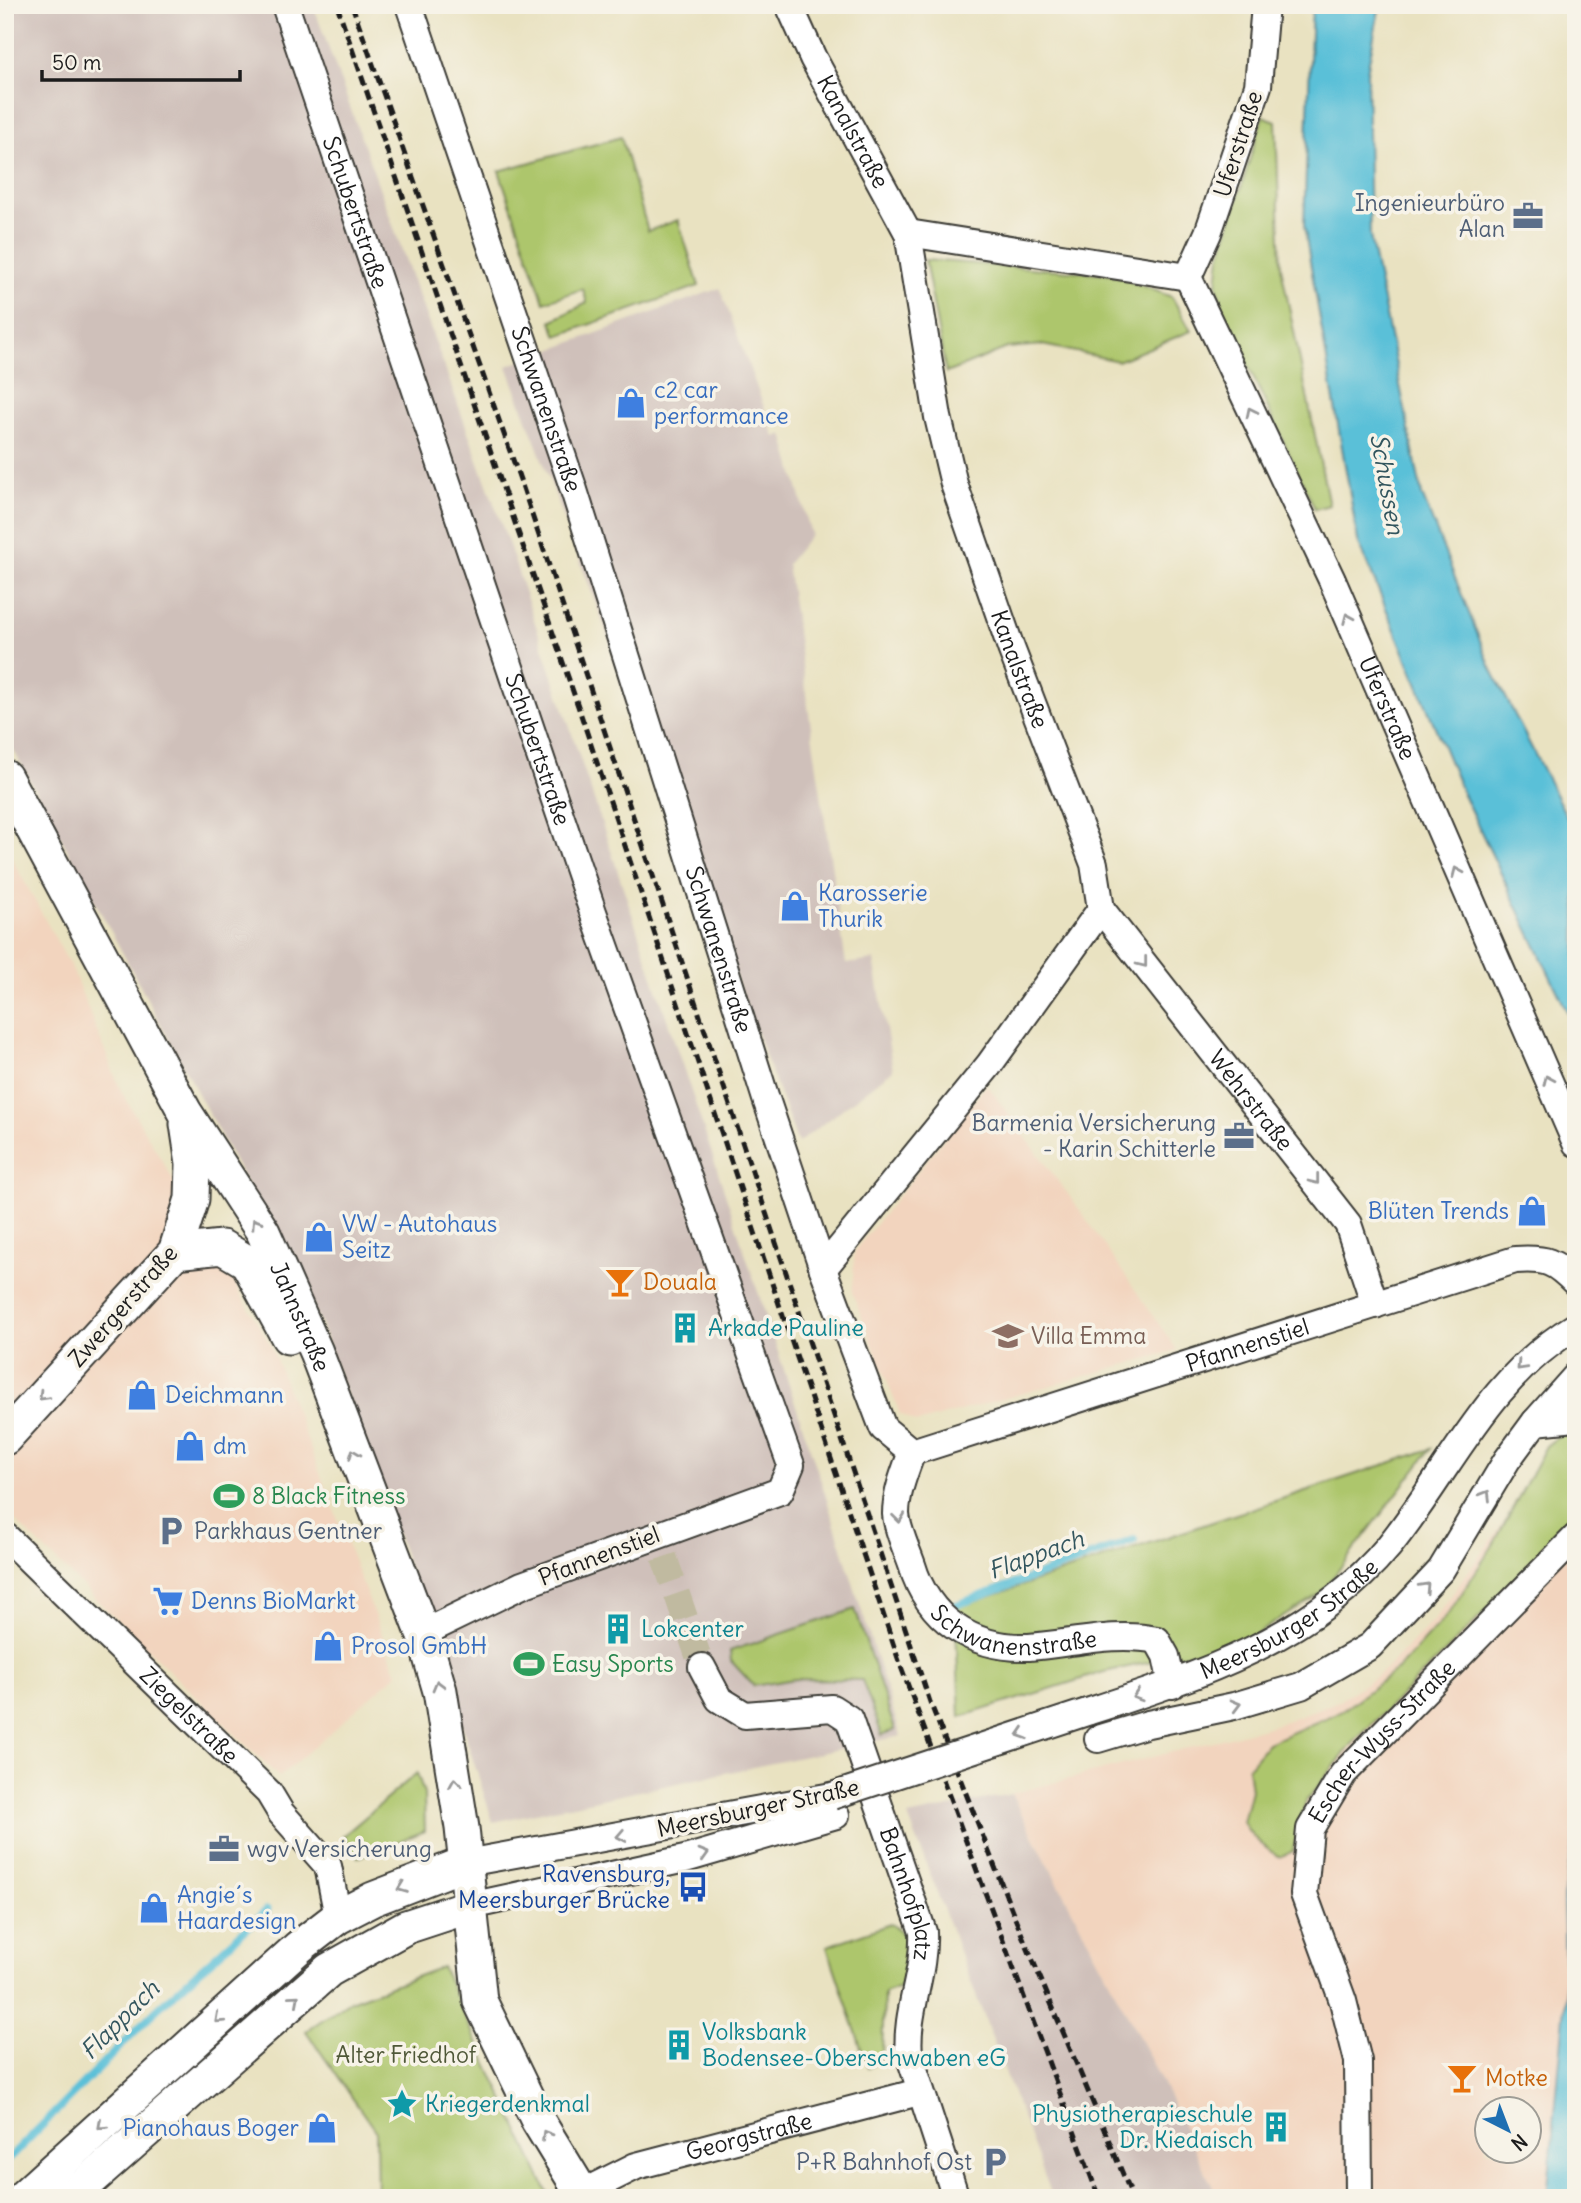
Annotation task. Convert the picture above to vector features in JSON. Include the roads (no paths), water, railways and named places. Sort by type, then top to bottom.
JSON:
[{"type":"main road","name":"Jahnstraße","points":[[5,777],[185,1112],[262,1232],[295,1301],[423,1633],[440,1691],[470,1906]]},
{"type":"main road","name":"Zwergerstraße","points":[[5,1438],[175,1252],[192,1199],[193,1164],[185,1112]]},
{"type":"main road","points":[[175,1252],[222,1247],[247,1262],[300,1360],[333,1401]]},
{"type":"main road","name":"Meersburger Straße","points":[[22,2198],[299,1947],[338,1917],[373,1899],[466,1863]]},
{"type":"main road","name":"Meersburger Straße","points":[[70,2198],[330,1970],[406,1927],[470,1906]]},
{"type":"main road","name":"Georgstraße","points":[[470,1906],[480,2001],[538,2122],[583,2195]]},
{"type":"street","name":"Schubertstraße","points":[[285,5],[593,912],[790,1465],[780,1491]]},
{"type":"street","name":"Schwanenstraße","points":[[409,5],[573,487],[766,1099],[823,1269],[883,1428],[912,1452],[902,1477],[896,1515],[917,1583],[935,1612],[971,1638],[1026,1647],[1130,1635],[1157,1640],[1166,1656],[1172,1685]]},
{"type":"street","name":"Kanalstraße","points":[[789,5],[813,58],[908,233],[938,417],[954,484],[1011,648],[1094,864],[1101,909]]},
{"type":"street","name":"Uferstraße","points":[[1265,5],[1258,86],[1208,233],[1188,277],[1332,580],[1576,1143]]},
{"type":"street","points":[[908,233],[1188,277]]},
{"type":"street","points":[[823,1269],[989,1066],[1101,909]]},
{"type":"street","name":"Wehrstraße","points":[[1101,909],[1348,1224],[1375,1306]]},
{"type":"street","name":"Pfannenstiel","points":[[912,1452],[1515,1260],[1534,1259],[1555,1263],[1575,1280]]},
{"type":"street","name":"Meersburger Straße","points":[[470,1906],[685,1859],[1226,1664],[1325,1608],[1387,1548],[1475,1422],[1522,1364],[1576,1326]]},
{"type":"street","name":"Meersburger Straße","points":[[1098,1739],[1147,1724],[1234,1706],[1301,1686],[1370,1646],[1441,1570],[1507,1460],[1535,1422],[1576,1376]]},
{"type":"street","points":[[1535,1422],[1576,1418]]},
{"type":"street","name":"Pfannenstiel","points":[[423,1633],[522,1585],[660,1546],[780,1491]]},
{"type":"street","name":"Ziegelstraße","points":[[5,1536],[269,1793],[281,1812],[328,1866],[338,1917]]},
{"type":"street","name":"Escher-Wyss-Straße","points":[[1359,2198],[1358,2061],[1342,2001],[1304,1894],[1310,1829],[1343,1774],[1576,1537]]},
{"type":"street","name":"Bahnhofplatz","points":[[702,1667],[719,1699],[745,1715],[832,1708],[849,1719],[923,1932],[925,1958],[906,2032],[919,2092],[956,2198]]},
{"type":"street","name":"Meersburger Straße","points":[[466,1863],[834,1806]]},
{"type":"street","name":"Georgstraße","points":[[583,2195],[636,2166],[919,2092]]},
{"type":"water","name":"Schussen","points":[[1312,5],[1380,5],[1367,72],[1370,236],[1422,495],[1491,668],[1576,835],[1576,1030],[1462,792],[1358,541],[1304,226]]},
{"type":"water","points":[[1576,1829],[1576,2198],[1547,2198],[1566,1995],[1563,1897]]},
{"type":"waterway","name":"Flappach","points":[[951,1607],[1134,1540]]},
{"type":"waterway","name":"Flappach","points":[[5,2163],[157,2009],[267,1910]]},
{"type":"tunnel","points":[[664,1557],[702,1667]]},
{"type":"railway","points":[[337,5],[578,706],[900,1664],[1099,2198]]},
{"type":"railway","points":[[352,5],[523,488],[930,1702],[1015,1918],[1133,2198]]},
{"type":"place","name":"Ingenieurbüro Alan","points":[[1528,216]]},
{"type":"place","name":"c2 car performance","points":[[631,403]]},
{"type":"place","name":"Karosserie Thurik","points":[[795,906]]},
{"type":"place","name":"Barmenia Versicherung - Karin Schitterle","points":[[1239,1136]]},
{"type":"place","name":"Blüten Trends","points":[[1532,1211]]},
{"type":"place","name":"VW - Autohaus Seitz","points":[[319,1237]]},
{"type":"place","name":"Douala","points":[[620,1282]]},
{"type":"place","name":"Arkade Pauline","points":[[685,1328]]},
{"type":"place","name":"Villa Emma","points":[[1008,1336]]},
{"type":"place","name":"Deichmann","points":[[142,1395]]},
{"type":"place","name":"dm","points":[[190,1446]]},
{"type":"place","name":"8 Black Fitness","points":[[229,1496]]},
{"type":"place","name":"Parkhaus Gentner","points":[[171,1531]]},
{"type":"place","name":"Denns BioMarkt","points":[[168,1601]]},
{"type":"place","name":"Lokcenter","points":[[618,1629]]},
{"type":"place","name":"Prosol GmbH","points":[[328,1646]]},
{"type":"place","name":"Easy Sports","points":[[529,1664]]},
{"type":"place","name":"wgv Versicherung","points":[[224,1849]]},
{"type":"place","name":"Ravensburg, Meersburger Brücke","points":[[693,1887]]},
{"type":"place","name":"Angie´s Haardesign","points":[[154,1908]]},
{"type":"place","name":"Volksbank Bodensee-Oberschwaben eG","points":[[679,2045]]},
{"type":"place","name":"Motke","points":[[1462,2078]]},
{"type":"place","name":"Kriegerdenkmal","points":[[402,2104]]},
{"type":"place","name":"Physiotherapieschule Dr. Kiedaisch","points":[[1276,2127]]},
{"type":"place","name":"Pianohaus Boger","points":[[322,2128]]},
{"type":"place","name":"P+R Bahnhof Ost","points":[[995,2162]]},
{"type":"park label","name":"Alter Friedhof","points":[[406,2055]]}]
